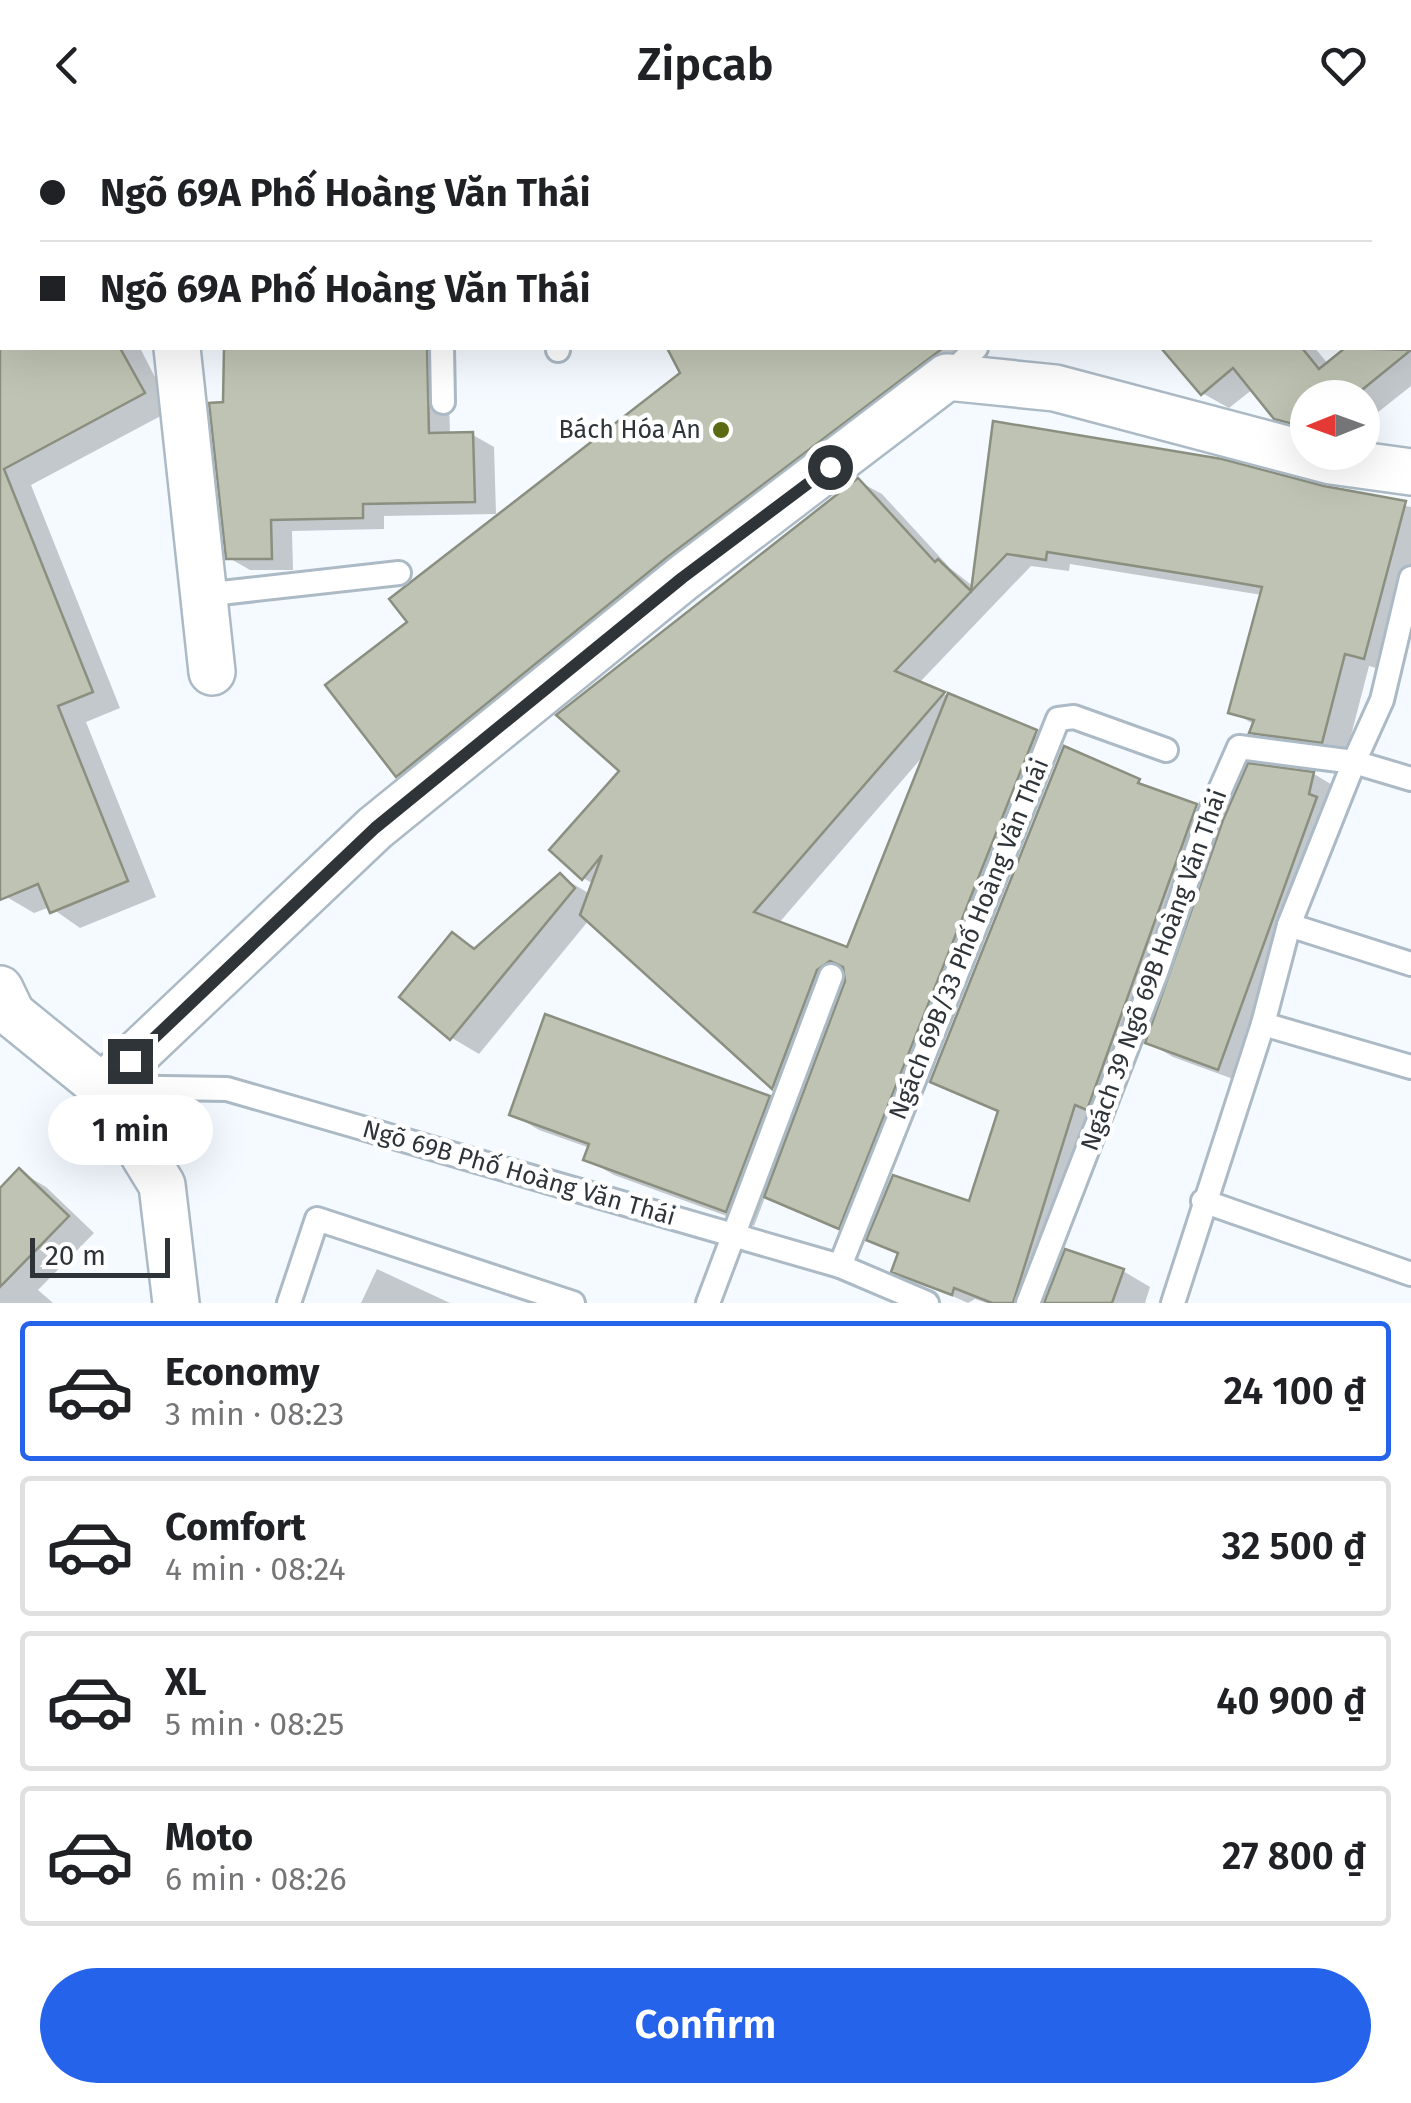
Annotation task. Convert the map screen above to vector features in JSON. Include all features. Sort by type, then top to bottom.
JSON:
[{"type":"street","points":[[177,350],[212,672]]},
{"type":"street","points":[[102,1087],[375,828],[682,578],[962,362],[1331,461],[1411,472]]},
{"type":"street","points":[[4,1008],[102,1087],[162,1185],[176,1303]]},
{"type":"lane","points":[[442,350],[443,402]]},
{"type":"lane","points":[[203,596],[399,573]]},
{"type":"lane","points":[[1173,1303],[1263,1024],[1290,926],[1382,700],[1411,578]]},
{"type":"lane","name":"Ngách 69B/33 Phố Hoàng Văn Thái","points":[[840,1266],[1058,718],[1074,717],[1166,750]]},
{"type":"lane","name":"Ngách 39 Ngõ 69B Hoàng Văn Thái","points":[[1028,1303],[1157,970],[1209,815],[1239,747],[1354,762]]},
{"type":"lane","points":[[1354,762],[1411,779]]},
{"type":"lane","points":[[1290,926],[1411,964]]},
{"type":"lane","points":[[708,1303],[831,976]]},
{"type":"lane","points":[[1263,1024],[1411,1067]]},
{"type":"lane","name":"Ngõ 69B Phố Hoàng Văn Thái","points":[[102,1087],[227,1089],[840,1266],[927,1303]]},
{"type":"lane","points":[[1203,1201],[1411,1274]]},
{"type":"lane","points":[[289,1303],[317,1219],[573,1303]]},
{"type":"building","points":[[0,350],[121,350],[145,393],[4,469],[93,692],[58,706],[128,881],[50,913],[38,884],[0,900]]},
{"type":"building","points":[[224,350],[427,350],[429,433],[473,432],[475,502],[363,504],[363,518],[271,520],[272,559],[226,559],[209,403],[223,402]]},
{"type":"building","points":[[668,350],[940,350],[666,558],[396,777],[325,685],[407,622],[389,599],[680,373]]},
{"type":"building","points":[[1163,350],[1304,350],[1319,369],[1343,350],[1411,350],[1374,380],[1290,380],[1290,423],[1274,419],[1233,368],[1201,395]]},
{"type":"building","points":[[993,421],[1222,459],[1324,486],[1406,501],[1364,659],[1345,654],[1322,743],[1249,733],[1254,720],[1228,713],[1262,587],[1204,577],[1047,552],[1046,560],[1007,554],[895,671],[945,692],[754,912],[847,947],[948,693],[1037,730],[839,1229],[764,1197],[845,981],[843,967],[830,961],[817,970],[772,1089],[580,915],[602,855],[582,880],[549,850],[619,771],[556,715],[858,478],[935,562],[938,559],[971,591]]},
{"type":"building","points":[[1064,746],[1140,779],[1138,783],[1197,804],[1087,1110],[1075,1105],[1013,1303],[992,1303],[954,1288],[952,1295],[891,1272],[898,1253],[866,1240],[893,1175],[969,1201],[998,1111],[930,1082]]},
{"type":"building","points":[[1248,763],[1314,772],[1309,794],[1317,797],[1218,1070],[1145,1043],[1223,820]]},
{"type":"building","points":[[560,873],[575,888],[450,1040],[399,997],[452,932],[474,949]]},
{"type":"building","points":[[545,1014],[770,1096],[726,1212],[583,1160],[589,1144],[509,1115]]},
{"type":"building","points":[[19,1168],[69,1216],[0,1287],[0,1188]]},
{"type":"building","points":[[1065,1249],[1124,1269],[1112,1303],[1044,1303]]},
{"type":"place","name":"Bách Hóa An","points":[[721,430]]},
{"type":"route","points":[[130,1061],[375,828],[682,578],[830,467]]}]
